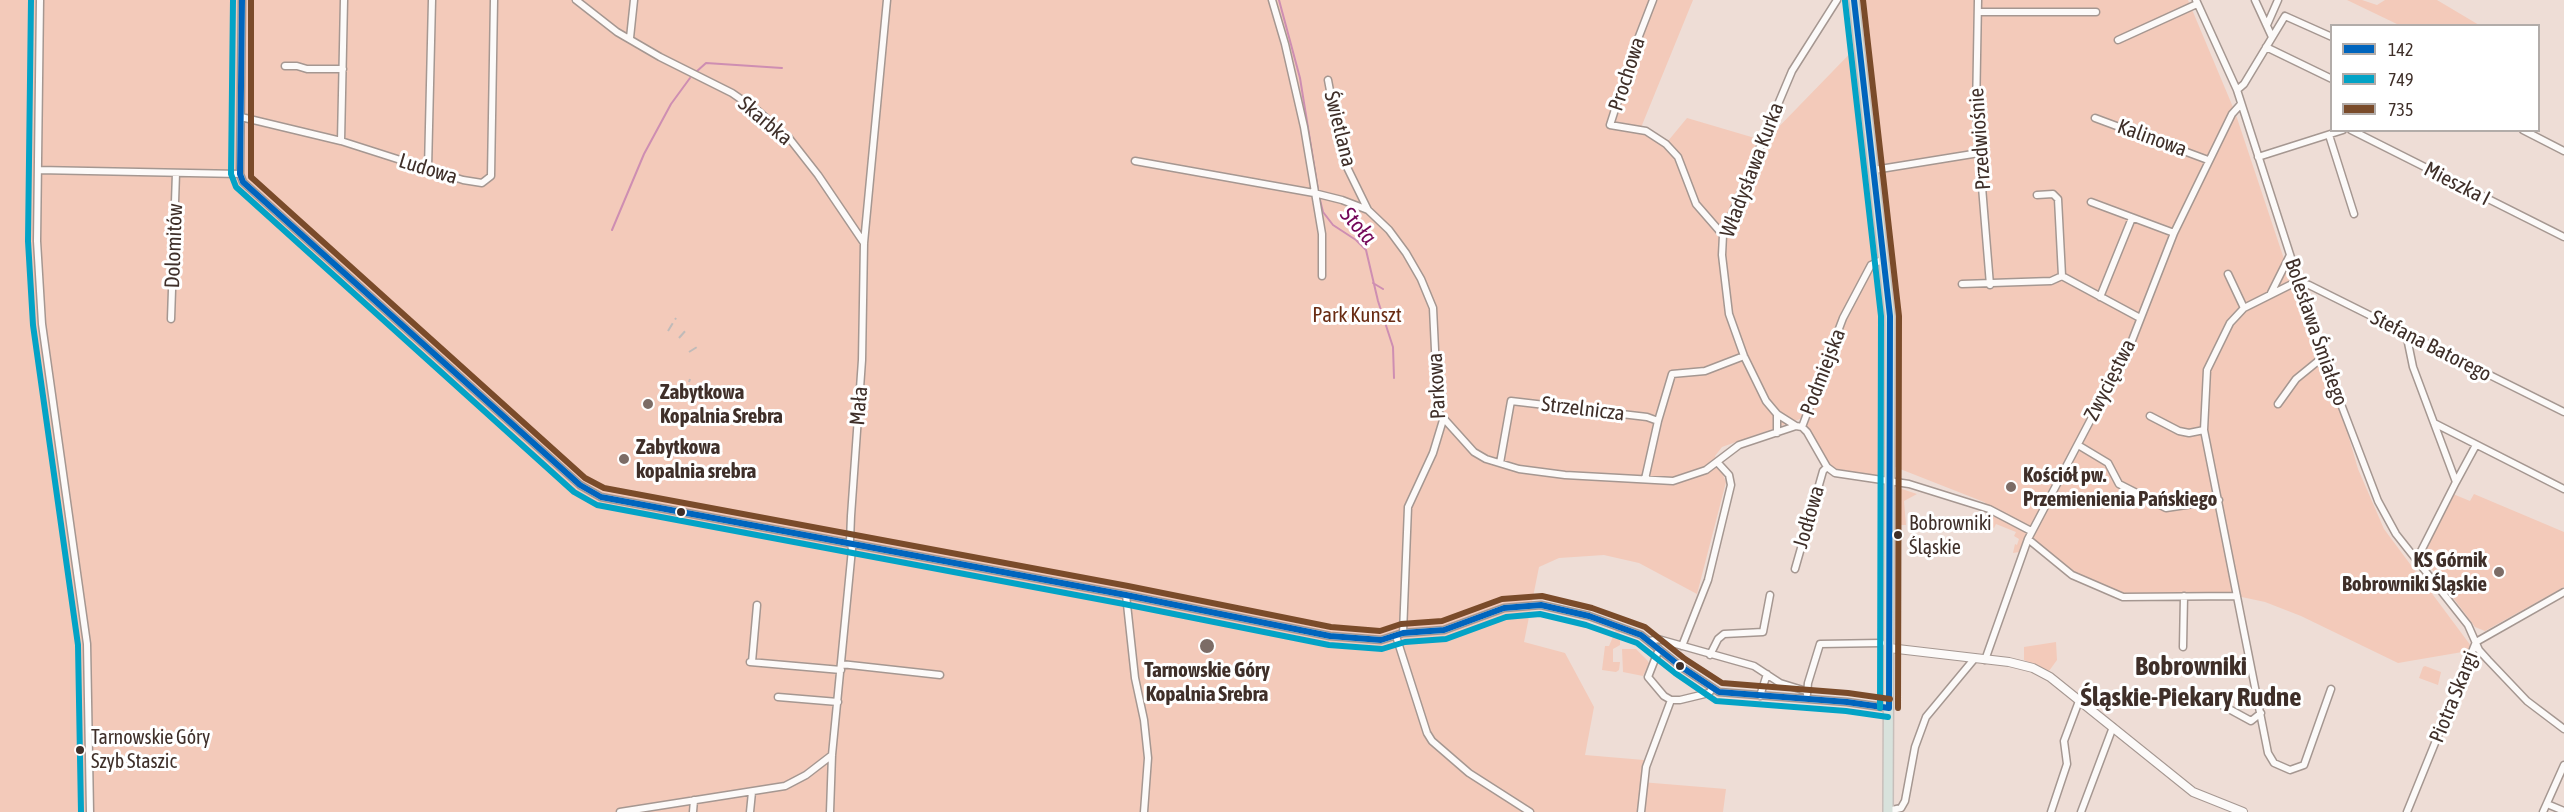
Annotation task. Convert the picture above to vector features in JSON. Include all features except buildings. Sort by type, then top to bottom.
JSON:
[{"type":"highway","points":[[1854,0],[1890,316],[1890,480],[1885,646],[1889,708],[1888,812]]},
{"type":"street","points":[[40,0],[37,241],[42,324],[87,644],[90,812]]},
{"type":"street","points":[[242,0],[240,174],[243,182],[589,491],[601,497],[1126,595],[1330,636],[1381,640],[1403,633],[1444,630],[1504,608],[1530,605],[1569,611],[1641,634],[1659,650],[1719,692],[1889,708]]},
{"type":"street","points":[[341,141],[344,0]]},
{"type":"street","points":[[428,169],[432,0]]},
{"type":"street","name":"Ludowa","points":[[241,117],[341,141],[463,180],[482,183],[491,176],[494,0]]},
{"type":"street","name":"Skarbka","points":[[576,0],[617,32],[659,57],[732,93],[766,118],[789,138],[804,156],[864,243]]},
{"type":"street","points":[[630,38],[634,0]]},
{"type":"street","name":"Mała","points":[[830,812],[832,755],[841,667],[862,360],[864,243],[887,0]]},
{"type":"street","points":[[1272,0],[1285,44],[1304,127],[1322,234],[1322,276]]},
{"type":"street","name":"Prochowa","points":[[1653,0],[1610,125],[1646,131],[1666,144],[1678,157],[1695,204],[1723,235]]},
{"type":"street","name":"Władysława Kurka","points":[[1799,427],[1777,414],[1759,392],[1744,356],[1729,314],[1722,255],[1723,235],[1792,71],[1837,0]]},
{"type":"street","name":"Przedwiośnie","points":[[1978,0],[1976,112],[1989,281]]},
{"type":"street","points":[[2255,0],[2272,37]]},
{"type":"street","points":[[2267,25],[2278,0]]},
{"type":"street","points":[[2118,40],[2196,2]]},
{"type":"street","name":"Bolesława Śmiałego","points":[[2196,2],[2237,90],[2323,357],[2378,501],[2396,534],[2468,625],[2488,660],[2527,701],[2564,729]]},
{"type":"street","points":[[1978,12],[2096,12]]},
{"type":"street","points":[[2237,90],[2244,84],[2286,16],[2330,37]]},
{"type":"street","points":[[2266,47],[2330,79]]},
{"type":"street","points":[[285,66],[307,69],[343,69]]},
{"type":"street","name":"Świetlana","points":[[1328,80],[1343,159],[1368,210]]},
{"type":"street","name":"Zwycięstwa","points":[[1985,660],[2031,531],[2131,343],[2174,233],[2208,160],[2232,114],[2241,104]]},
{"type":"street","name":"Kalinowa","points":[[2095,118],[2208,160]]},
{"type":"street","points":[[2258,157],[2337,132]]},
{"type":"street","name":"Mieszka I","points":[[2355,132],[2564,237]]},
{"type":"street","points":[[2527,132],[2564,151]]},
{"type":"street","points":[[2328,135],[2354,214]]},
{"type":"street","points":[[1874,170],[1979,153]]},
{"type":"street","name":"Parkowa","points":[[1135,161],[1314,193],[1368,210],[1389,230],[1421,279],[1433,308],[1436,397],[1438,412],[1443,420],[1433,453],[1408,507],[1403,633]]},
{"type":"street","name":"Dolomitów","points":[[38,170],[240,174]]},
{"type":"street","name":"Dolomitów","points":[[171,320],[176,173]]},
{"type":"street","points":[[2037,195],[2053,194],[2058,199],[2062,276]]},
{"type":"street","points":[[2091,202],[2174,233]]},
{"type":"street","points":[[2100,297],[2132,218]]},
{"type":"street","points":[[2271,293],[2290,255]]},
{"type":"street","name":"Podmiejska","points":[[1718,463],[1729,450],[1739,445],[1799,427],[1843,318],[1871,265],[1884,259]]},
{"type":"street","points":[[2228,274],[2244,308]]},
{"type":"street","points":[[1962,284],[1989,281],[2051,281],[2062,276]]},
{"type":"street","points":[[2062,276],[2140,318]]},
{"type":"street","points":[[2298,281],[2244,308],[2229,323],[2207,370],[2204,430],[2268,753],[2274,763],[2290,770],[2304,765],[2331,689]]},
{"type":"street","name":"Stefana Batorego","points":[[2298,281],[2564,412]]},
{"type":"street","points":[[2406,333],[2414,367],[2456,482]]},
{"type":"street","points":[[1645,479],[1672,374],[1705,370],[1744,356]]},
{"type":"street","points":[[2278,404],[2296,379],[2323,357]]},
{"type":"street","name":"Strzelnicza","points":[[1500,463],[1511,401],[1647,417],[1658,422]]},
{"type":"street","points":[[1777,414],[1777,433]]},
{"type":"street","points":[[2150,416],[2180,431],[2189,433],[2204,430]]},
{"type":"street","points":[[1443,420],[1474,453],[1518,469],[1565,475],[1673,481],[1706,470],[1718,463],[1729,474],[1731,485],[1708,580],[1682,646]]},
{"type":"street","points":[[2434,423],[2564,489]]},
{"type":"street","points":[[1799,427],[1808,432],[1827,466],[1843,476],[1890,480],[1989,510],[2031,531]]},
{"type":"street","points":[[2078,445],[2108,463],[2119,484],[2166,508],[2219,500]]},
{"type":"street","points":[[2417,559],[2476,445]]},
{"type":"street","name":"Jodłowa","points":[[1794,569],[1823,471],[1827,466]]},
{"type":"street","points":[[2028,539],[2072,575],[2123,597],[2237,596]]},
{"type":"street","name":"Piotra Skargi","points":[[2406,812],[2476,642],[2564,592]]},
{"type":"street","points":[[1126,595],[1135,678],[1144,720],[1148,758],[1144,812]]},
{"type":"street","points":[[1710,655],[1722,635],[1763,632],[1770,595]]},
{"type":"street","points":[[2183,647],[2184,596]]},
{"type":"street","points":[[758,605],[751,662],[940,675]]},
{"type":"street","points":[[1396,636],[1427,733],[1432,741],[1469,773],[1530,812]]},
{"type":"street","points":[[1650,641],[1658,639],[1754,666],[1780,682],[1806,691]]},
{"type":"street","points":[[1806,700],[1806,691],[1820,644],[1885,646],[2019,664],[2033,668],[2050,678],[2193,792],[2243,812]]},
{"type":"street","points":[[1659,650],[1652,662],[1648,677],[1652,684],[1671,700],[1696,697],[1709,693],[1712,689]]},
{"type":"street","points":[[1888,812],[1901,808],[1905,801],[1916,747],[1926,717],[1975,658]]},
{"type":"street","points":[[1760,696],[1767,674]]},
{"type":"street","points":[[778,697],[838,702]]},
{"type":"street","points":[[1641,812],[1646,767],[1671,700]]},
{"type":"street","points":[[2051,812],[2067,764],[2064,741],[2079,700]]},
{"type":"street","points":[[2218,703],[2251,721],[2261,713]]},
{"type":"street","points":[[2081,812],[2113,728]]},
{"type":"street","points":[[621,812],[656,809],[694,800],[785,786],[797,781],[832,755]]},
{"type":"street","points":[[2543,812],[2564,765]]},
{"type":"street","points":[[750,812],[752,792]]},
{"type":"street","points":[[693,812],[694,800]]},
{"type":"street","points":[[2547,804],[2564,811]]},
{"type":"green space","name":"Park Kunszt","points":[[0,0],[1693,0],[1640,130],[1668,141],[1687,118],[1765,141],[1866,37],[1862,0],[2188,0],[2235,112],[2293,286],[2347,431],[2358,469],[2384,529],[2474,650],[2398,663],[2301,616],[2265,602],[2237,596],[2124,594],[2091,584],[2059,565],[2025,539],[2019,552],[2013,553],[2019,539],[2014,536],[2016,532],[1996,524],[1994,528],[1988,526],[1986,524],[1992,516],[2003,519],[1984,502],[1895,467],[1878,477],[1833,471],[1803,418],[1722,447],[1715,456],[1726,482],[1697,594],[1639,563],[1604,555],[1559,558],[1539,567],[1524,642],[1565,653],[1594,707],[1585,755],[1644,760],[1641,782],[1726,789],[1723,812],[0,812]]},
{"type":"green space","points":[[2347,0],[2362,0],[2377,5],[2385,0],[2437,0],[2477,24],[2397,24]]},
{"type":"green space","points":[[1899,488],[1917,494],[1904,501],[1906,525],[1899,525],[1896,511]]},
{"type":"green space","name":"KS Górnik Bobrowniki Śląskie","points":[[2453,494],[2470,501],[2474,494],[2564,532],[2564,587],[2485,631],[2475,627],[2422,556]]},
{"type":"green space","points":[[1616,630],[1620,632],[1620,645],[1613,649],[1613,662],[1620,662],[1619,670],[1616,672],[1602,670],[1605,646],[1609,646]]},
{"type":"green space","points":[[2056,642],[2057,660],[2049,671],[2024,660],[2024,647]]},
{"type":"green space","points":[[1622,649],[1636,649],[1647,660],[1649,663],[1643,676],[1623,672]]},
{"type":"green space","points":[[2425,666],[2441,672],[2438,685],[2419,678]]},
{"type":"waterway","name":"Stoła","points":[[1279,0],[1300,78],[1318,190]]},
{"type":"waterway","points":[[696,72],[706,63],[782,68]]},
{"type":"waterway","points":[[612,230],[644,154],[671,104],[690,78]]},
{"type":"waterway","name":"Stoła","points":[[1320,200],[1323,212],[1333,225],[1356,240],[1366,250],[1378,301],[1393,347],[1394,378]]},
{"type":"waterway","name":"Stoła","points":[[1373,283],[1383,289]]},
{"type":"railway","points":[[668,331],[676,318]]},
{"type":"railway","points":[[679,338],[687,329]]},
{"type":"railway","points":[[689,352],[697,347]]},
{"type":"transit line","name":"749","points":[[31,0],[28,241],[33,325],[78,645],[81,812]]},
{"type":"transit line","name":"749","points":[[233,0],[231,174],[236,187],[574,492],[597,505],[1329,645],[1382,649],[1405,642],[1446,639],[1506,617],[1540,614],[1586,625],[1637,643],[1716,701],[1846,711],[1888,717]]},
{"type":"transit line","name":"142","points":[[242,0],[240,174],[243,182],[580,485],[601,497],[1126,595],[1330,636],[1381,640],[1403,633],[1444,630],[1504,608],[1541,605],[1589,616],[1641,635],[1680,666],[1719,692],[1847,702],[1889,708]]},
{"type":"transit line","name":"735","points":[[251,0],[251,177],[585,478],[604,488],[1128,586],[1331,627],[1380,631],[1401,624],[1442,621],[1502,599],[1542,596],[1592,608],[1645,627],[1685,659],[1722,683],[1848,693],[1890,699]]},
{"type":"transit line","name":"142","points":[[1854,0],[1890,316],[1889,708]]},
{"type":"transit line","name":"735","points":[[1863,0],[1899,316],[1898,708]]},
{"type":"transit line","name":"749","points":[[1845,1],[1881,316],[1880,708]]},
{"type":"place","name":"Zabytkowa Kopalnia Srebra","points":[[648,404]]},
{"type":"place","name":"Zabytkowa kopalnia srebra","points":[[624,459]]},
{"type":"place","name":"Kościół pw. Przemienienia Pańskiego","points":[[2011,487]]},
{"type":"place","name":"Bobrowniki Śląskie","points":[[1898,535]]},
{"type":"place","name":"KS Górnik Bobrowniki Śląskie","points":[[2499,572]]},
{"type":"place","name":"Tarnowskie Góry Kopalnia Srebra","points":[[1207,646]]},
{"type":"place","name":"Tarnowskie Góry Szyb Staszic","points":[[80,750]]},
{"type":"district","name":"Bobrowniki Śląskie-Piekary Rudne","points":[[2191,682]]}]
